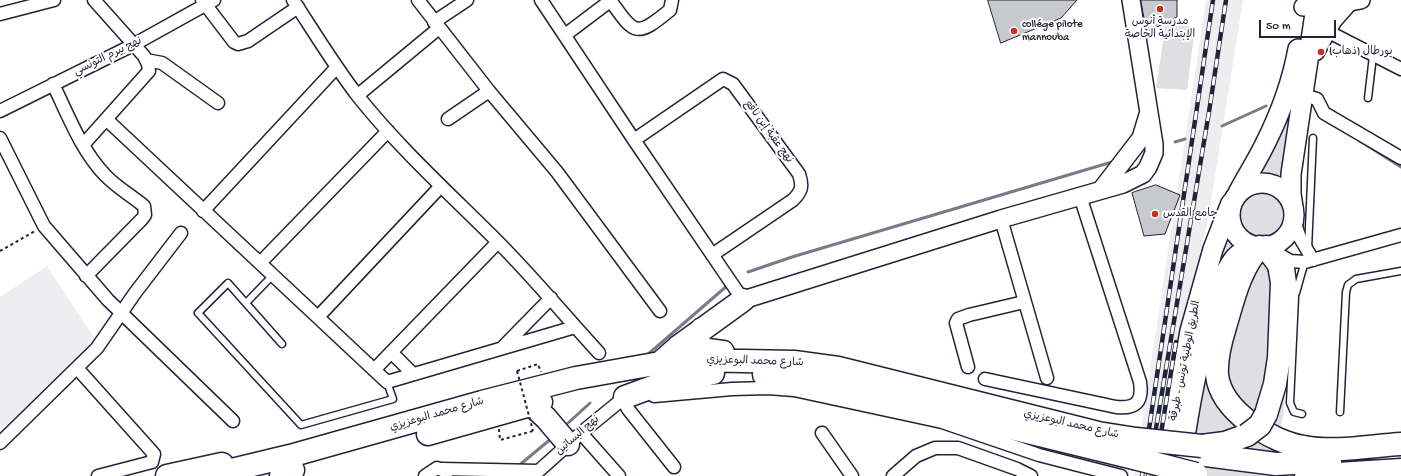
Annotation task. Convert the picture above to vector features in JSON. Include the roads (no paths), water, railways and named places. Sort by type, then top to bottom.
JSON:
[{"type":"highway","points":[[1195,466],[1225,443],[1247,435],[1260,425],[1266,414],[1275,384],[1279,358],[1282,282],[1279,265],[1262,246],[1250,259],[1238,286],[1221,341],[1217,362],[1217,376],[1221,390],[1232,407],[1245,418],[1272,436],[1303,447],[1333,449],[1401,444]]},
{"type":"highway","points":[[660,363],[702,329],[743,300]]},
{"type":"highway","points":[[702,329],[696,341],[696,345],[702,351],[748,354],[794,362]]},
{"type":"highway","name":"شارع محمد البوعزيزي","points":[[270,476],[288,467],[482,402],[568,380],[660,363],[692,360],[794,362],[852,371],[1098,432],[1135,449]]},
{"type":"highway","points":[[623,400],[655,386],[713,373]]},
{"type":"highway","name":"شارع محمد البوعزيزي","points":[[207,476],[288,467],[532,405],[585,390],[646,379],[713,373],[793,377],[868,393],[1092,449],[1135,449]]},
{"type":"highway","points":[[532,405],[546,418],[575,439]]},
{"type":"highway","points":[[1135,449],[1195,466],[1273,476]]},
{"type":"highway","points":[[1135,449],[1195,466],[1276,464],[1401,456]]},
{"type":"highway","points":[[167,476],[246,459],[288,467]]},
{"type":"highway","points":[[1301,476],[1401,470]]},
{"type":"main road","points":[[1308,65],[1325,30],[1347,2]]},
{"type":"main road","points":[[1293,214],[1284,192],[1271,184],[1258,183],[1248,186],[1235,198],[1230,218],[1233,229],[1238,236],[1262,246],[1284,238],[1293,214],[1291,174],[1308,65],[1310,3]]},
{"type":"main road","name":"الطريق الوطنية تونس - طبرقة","points":[[1164,476],[1190,331],[1213,249],[1235,198],[1266,143],[1282,107],[1293,73],[1299,42],[1310,3]]},
{"type":"main road","name":"الطريق الوطنية تونس - طبرقة","points":[[1195,466],[1196,372],[1216,298],[1225,274],[1232,262],[1242,251],[1262,246]]},
{"type":"street","points":[[0,14],[54,0]]},
{"type":"street","points":[[83,145],[149,71],[146,60],[94,0]]},
{"type":"street","points":[[418,0],[489,91],[557,172],[660,311]]},
{"type":"street","points":[[358,96],[467,0]]},
{"type":"street","points":[[541,0],[743,300],[1001,219],[1123,184],[1143,174],[1154,154],[1154,144],[1150,111],[1131,0]]},
{"type":"street","points":[[565,35],[610,0],[633,28],[640,30],[651,26],[670,10],[672,0]]},
{"type":"street","points":[[207,2],[234,42],[238,44],[248,41],[296,4],[337,67],[358,96],[388,131],[498,242],[551,298],[599,353]]},
{"type":"street","name":"نهج بيرم التونسي","points":[[0,111],[133,45],[207,2]]},
{"type":"street","points":[[1310,3],[1347,2]]},
{"type":"street","points":[[1325,30],[1373,56],[1401,69]]},
{"type":"street","points":[[146,60],[162,63],[218,103]]},
{"type":"street","points":[[203,211],[337,67]]},
{"type":"street","name":"نهج عقبة إبن نافع","points":[[634,140],[723,79],[733,84],[799,174],[803,184],[801,192],[793,200],[712,255]]},
{"type":"street","points":[[53,84],[83,145],[106,177],[144,206],[145,211],[142,219],[86,276]]},
{"type":"street","points":[[448,118],[489,91]]},
{"type":"street","points":[[1303,95],[1317,99],[1324,113],[1401,158]]},
{"type":"street","points":[[1101,190],[1141,138],[1150,111]]},
{"type":"street","points":[[106,119],[387,382],[575,327]]},
{"type":"street","points":[[260,263],[388,131]]},
{"type":"street","points":[[0,138],[44,226],[86,276],[121,313],[233,421]]},
{"type":"street","points":[[318,317],[441,186]]},
{"type":"street","points":[[985,378],[1116,407],[1128,407],[1139,402],[1141,396],[1140,382],[1080,196]]},
{"type":"street","points":[[1293,214],[1308,258]]},
{"type":"street","points":[[1001,219],[1047,378]]},
{"type":"street","points":[[0,443],[97,348],[121,313],[181,233]]},
{"type":"street","points":[[1262,246],[1290,261],[1401,235]]},
{"type":"street","points":[[374,370],[498,242]]},
{"type":"street","points":[[502,348],[551,298]]},
{"type":"street","points":[[968,367],[956,323],[958,319],[975,313],[1024,302]]},
{"type":"street","points":[[391,352],[413,374]]},
{"type":"street","points":[[77,368],[154,454],[152,462],[98,476]]},
{"type":"street","points":[[674,467],[628,409],[623,400],[668,394],[732,389],[768,388],[794,390],[942,422],[1039,455],[1121,476]]},
{"type":"street","name":"نهج البساتين","points":[[536,473],[623,400]]},
{"type":"street","points":[[822,433],[852,476]]},
{"type":"street","points":[[575,439],[618,476]]},
{"type":"street","points":[[893,476],[916,456],[935,448],[958,448],[1017,469],[1031,476]]},
{"type":"street","points":[[425,476],[434,469],[536,473]]},
{"type":"street","points":[[441,469],[454,476]]},
{"type":"lane","points":[[1368,98],[1373,56]]},
{"type":"lane","points":[[1296,296],[1308,258],[1313,138]]},
{"type":"lane","points":[[1290,261],[1296,296],[1290,404],[1294,412],[1302,414]]},
{"type":"lane","points":[[1340,412],[1348,285],[1356,279],[1401,271]]},
{"type":"lane","points":[[246,303],[273,275]]},
{"type":"lane","points":[[282,344],[228,283],[198,313],[301,425],[393,399],[387,382]]},
{"type":"waterway","points":[[1222,126],[1266,106]]},
{"type":"waterway","points":[[1175,142],[1185,139]]},
{"type":"waterway","points":[[1360,141],[1401,167]]},
{"type":"waterway","points":[[748,272],[792,257],[1112,162]]},
{"type":"waterway","points":[[646,356],[728,285]]},
{"type":"waterway","points":[[567,424],[590,403]]},
{"type":"waterway","points":[[517,467],[552,438]]},
{"type":"railway","points":[[1142,476],[1213,0]]},
{"type":"railway","points":[[1148,476],[1209,112],[1226,0]]},
{"type":"railway","points":[[1154,476],[1176,342]]},
{"type":"place","name":"مدرسة أنوس الإبتدائية الخاصة","points":[[1160,9]]},
{"type":"place","name":"collége pilote mannouba","points":[[1014,31]]},
{"type":"place","name":"بورطال (ذهاب)","points":[[1321,52]]},
{"type":"place","name":"جامع القدس","points":[[1155,214]]}]
